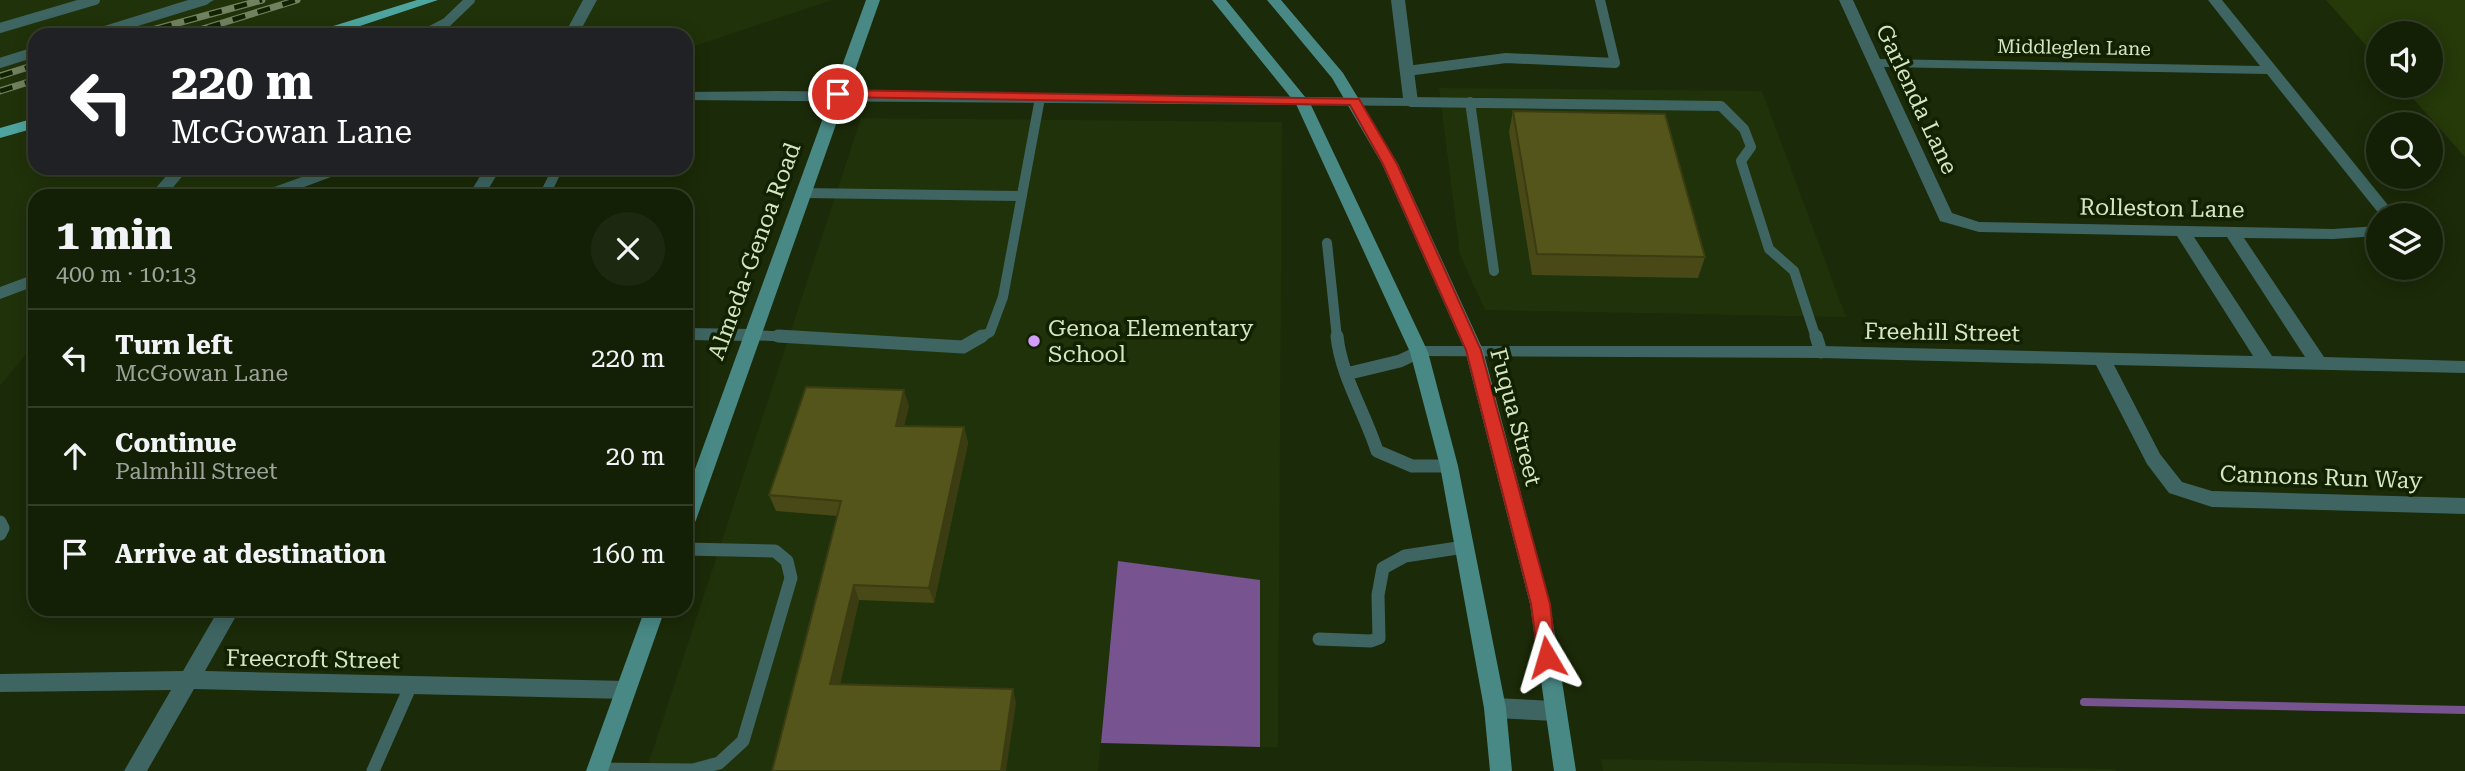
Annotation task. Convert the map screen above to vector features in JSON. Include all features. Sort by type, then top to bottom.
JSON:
[{"type":"main road","points":[[340,28],[430,0]]},
{"type":"main road","name":"Almeda-Genoa Road","points":[[693,500],[873,0]]},
{"type":"main road","points":[[1219,0],[1303,103],[1419,352],[1449,466],[1494,708],[1501,771]]},
{"type":"main road","name":"Fuqua Street","points":[[1275,0],[1314,44],[1354,102],[1390,164],[1474,350],[1541,604],[1564,771]]},
{"type":"main road","points":[[0,133],[28,125]]},
{"type":"main road","points":[[598,770],[652,616]]},
{"type":"street","points":[[575,28],[590,0]]},
{"type":"street","points":[[693,96],[838,94],[1303,103],[1411,102],[1398,0]]},
{"type":"street","name":"Garlenda Lane","points":[[1846,0],[1946,217]]},
{"type":"street","points":[[2215,0],[2378,203]]},
{"type":"street","name":"Middleglen Lane","points":[[1875,63],[2272,70]]},
{"type":"street","points":[[163,189],[175,175]]},
{"type":"street","points":[[284,189],[323,175]]},
{"type":"street","name":"Rolleston Lane","points":[[1946,217],[1979,228],[2333,234],[2366,232]]},
{"type":"street","points":[[2182,231],[2267,363]]},
{"type":"street","points":[[2232,232],[2319,364]]},
{"type":"street","points":[[0,293],[28,283]]},
{"type":"street","points":[[693,334],[751,335]]},
{"type":"street","name":"Freehill Street","points":[[1419,352],[1821,352],[2465,367]]},
{"type":"street","name":"Cannons Run Way","points":[[2102,359],[2153,459],[2176,488],[2211,499],[2465,506]]},
{"type":"street","points":[[135,771],[226,616]]},
{"type":"street","name":"Freecroft Street","points":[[0,683],[188,680],[626,690]]},
{"type":"street","points":[[1494,708],[1554,711]]},
{"type":"lane","points":[[0,28],[96,0]]},
{"type":"lane","points":[[115,28],[206,0]]},
{"type":"lane","points":[[437,28],[470,0]]},
{"type":"lane","points":[[1407,71],[1506,58],[1615,63],[1600,0]]},
{"type":"lane","points":[[0,63],[28,54]]},
{"type":"lane","points":[[751,335],[963,347],[990,332],[1003,298],[1040,98]]},
{"type":"lane","points":[[1411,102],[1721,106],[1740,122],[1749,138],[1751,147],[1741,161],[1769,249],[1794,271],[1821,352]]},
{"type":"lane","points":[[1470,102],[1494,271]]},
{"type":"lane","points":[[803,193],[1022,196]]},
{"type":"lane","points":[[1327,243],[1339,360],[1366,417],[1377,451],[1412,466],[1449,466]]},
{"type":"lane","points":[[1346,374],[1400,361],[1419,352]]},
{"type":"lane","points":[[0,522],[3,528],[0,534]]},
{"type":"lane","points":[[1319,639],[1371,641],[1379,638],[1376,588],[1382,568],[1405,556],[1464,547]]},
{"type":"lane","points":[[598,770],[693,770],[719,763],[743,741],[791,578],[788,561],[775,551],[693,549]]},
{"type":"lane","points":[[373,771],[411,685]]},
{"type":"shaded area","points":[[0,0],[832,0],[693,47],[693,28],[28,28],[28,175],[310,175],[269,189],[28,189],[28,352],[0,386]]},
{"type":"shaded area","points":[[2326,0],[2465,0],[2465,157],[2443,132],[2443,112],[2425,112],[2413,98],[2443,98],[2443,21],[2366,21],[2366,45]]},
{"type":"shaded area","points":[[1439,88],[1762,91],[1846,317],[1485,310],[1460,255]]},
{"type":"shaded area","name":"Genoa Elementary School","points":[[861,118],[1282,122],[1278,747],[1260,747],[1260,581],[1118,561],[1098,771],[646,771]]},
{"type":"shaded area","points":[[1118,561],[1260,580],[1260,747],[1101,743]]},
{"type":"shaded area","points":[[1601,759],[2115,769],[2116,771],[1603,771]]},
{"type":"building","points":[[1513,111],[1665,114],[1705,257],[1537,254]]},
{"type":"building","points":[[806,387],[904,390],[896,426],[964,427],[929,588],[854,585],[830,684],[1013,689],[1001,771],[772,771],[841,501],[769,495]]},
{"type":"waterway","points":[[2084,702],[2465,710]]},
{"type":"railway","points":[[160,28],[262,0]]},
{"type":"railway","points":[[206,28],[297,0]]},
{"type":"railway","points":[[0,76],[28,67]]},
{"type":"railway","points":[[0,91],[28,82]]},
{"type":"place","name":"Genoa Elementary School","points":[[1034,341]]},
{"type":"route","points":[[838,94],[1354,102],[1390,164],[1474,350],[1541,604],[1547,657]]}]
